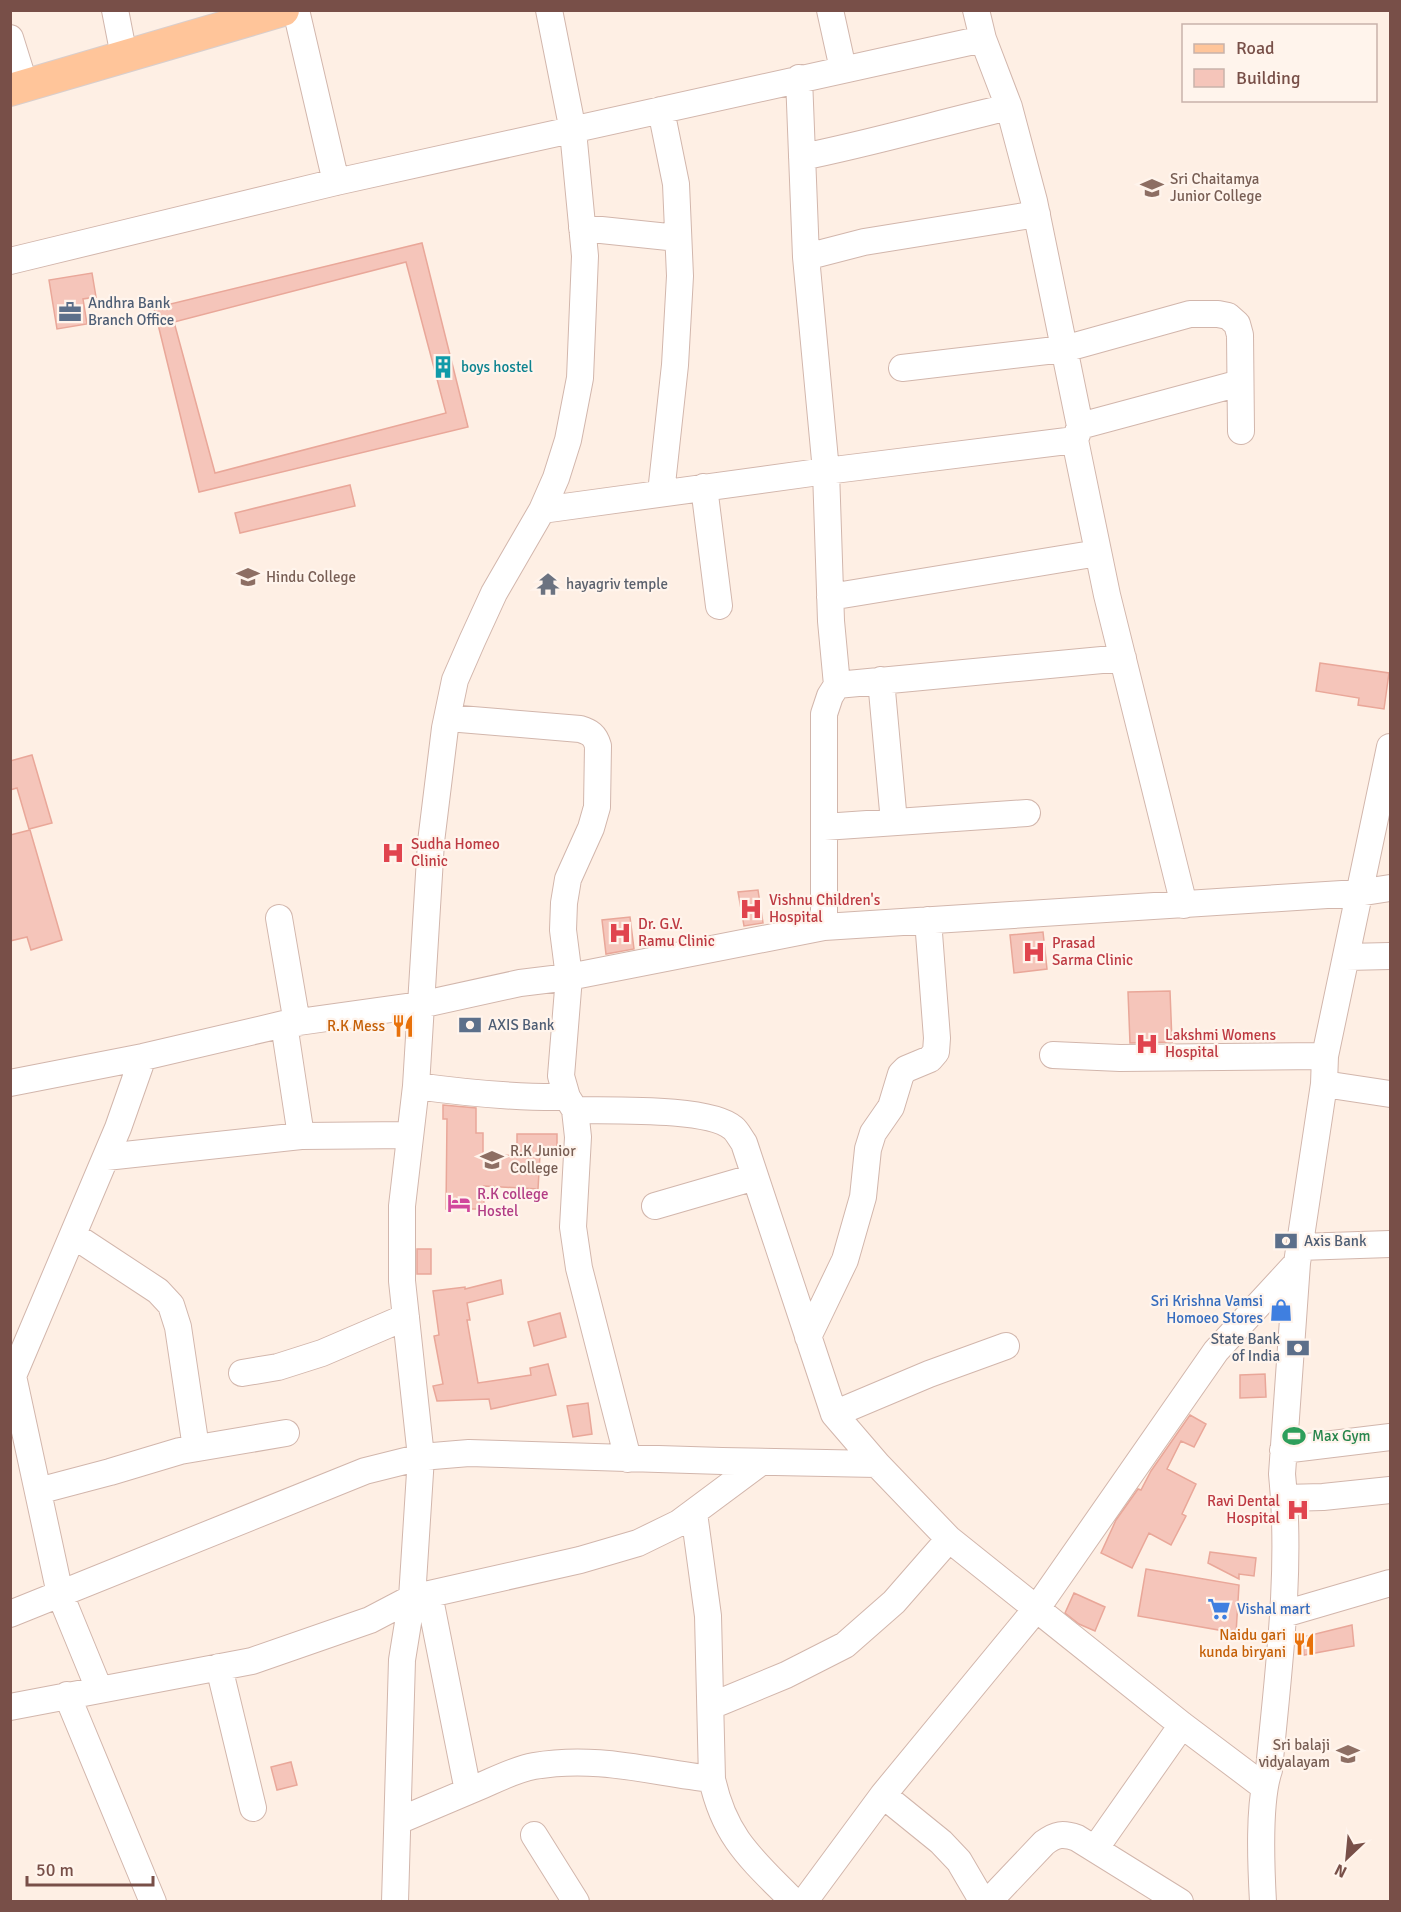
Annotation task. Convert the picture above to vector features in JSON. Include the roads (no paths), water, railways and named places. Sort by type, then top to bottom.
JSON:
[{"type":"main road","points":[[18,88],[124,56],[230,18],[294,21]]},
{"type":"street","points":[[115,10],[124,56]]},
{"type":"street","points":[[468,1791],[421,1596],[421,1457],[402,1281],[402,1206],[416,1086],[431,842],[455,680],[494,592],[542,510],[568,440],[580,378],[585,256],[573,131],[549,10]]},
{"type":"street","points":[[830,10],[843,69]]},
{"type":"street","points":[[976,10],[982,39],[1009,107],[1037,214],[1064,350],[1098,554],[1184,905]]},
{"type":"street","points":[[294,21],[336,183]]},
{"type":"street","points":[[10,38],[18,88]]},
{"type":"street","points":[[10,261],[336,183],[982,39]]},
{"type":"street","points":[[799,78],[806,257],[826,471],[830,597],[837,685],[830,696],[824,714],[824,927]]},
{"type":"street","points":[[802,157],[852,147],[927,126],[1009,107]]},
{"type":"street","points":[[661,110],[676,184],[680,276],[675,365],[661,494]]},
{"type":"street","points":[[806,257],[864,242],[1037,214]]},
{"type":"street","points":[[582,228],[678,238]]},
{"type":"street","points":[[902,368],[1064,350],[1190,314],[1218,314],[1228,316],[1237,324],[1241,431]]},
{"type":"street","points":[[542,510],[1078,433],[1240,383]]},
{"type":"street","points":[[704,487],[719,606]]},
{"type":"street","points":[[830,597],[1098,554]]},
{"type":"street","points":[[837,685],[1123,658]]},
{"type":"street","points":[[881,680],[894,822]]},
{"type":"street","points":[[448,718],[580,729],[596,738],[598,746],[597,807],[591,828],[568,879],[564,903],[563,930],[569,977],[561,1076],[571,1103],[578,1137],[573,1227],[582,1280],[628,1459]]},
{"type":"street","points":[[1263,1902],[1261,1878],[1263,1786],[1269,1770],[1284,1614],[1282,1474],[1298,1255],[1324,1084],[1325,1056],[1358,894],[1389,759]]},
{"type":"street","points":[[824,827],[1027,813]]},
{"type":"street","points":[[10,1083],[143,1057],[291,1023],[420,1005],[520,983],[569,977],[824,927],[1358,894],[1390,888]]},
{"type":"street","points":[[279,918],[301,1136]]},
{"type":"street","points":[[808,1337],[845,1260],[863,1197],[868,1149],[873,1133],[891,1107],[901,1074],[906,1069],[930,1059],[936,1052],[937,1038],[928,920]]},
{"type":"street","points":[[1346,957],[1390,956]]},
{"type":"street","points":[[1053,1055],[1120,1058],[1325,1056]]},
{"type":"street","points":[[99,1689],[60,1594],[12,1377],[106,1157],[143,1057]]},
{"type":"street","points":[[1324,1084],[1390,1094]]},
{"type":"street","points":[[416,1086],[690,1114],[733,1127],[744,1143],[834,1414],[877,1464],[949,1539],[1182,1725],[1263,1786]]},
{"type":"street","points":[[106,1157],[301,1136],[410,1135]]},
{"type":"street","points":[[655,1206],[755,1177]]},
{"type":"street","points":[[73,1235],[158,1291],[171,1305],[178,1327],[196,1448]]},
{"type":"street","points":[[804,1902],[884,1795],[1037,1608],[1216,1351],[1298,1255],[1390,1244]]},
{"type":"street","points":[[242,1373],[278,1367],[311,1356],[406,1317]]},
{"type":"street","points":[[834,1414],[929,1374],[1005,1346]]},
{"type":"street","points":[[38,1491],[180,1451],[286,1433]]},
{"type":"street","points":[[1283,1450],[1390,1437]]},
{"type":"street","points":[[10,1614],[365,1471],[421,1457],[469,1453],[877,1464]]},
{"type":"street","points":[[10,1707],[252,1661],[370,1620],[421,1596],[580,1560],[639,1543],[679,1523],[761,1462]]},
{"type":"street","points":[[1284,1498],[1323,1497],[1390,1490]]},
{"type":"street","points":[[694,1513],[708,1616],[712,1779],[718,1804],[725,1821],[745,1852],[794,1902]]},
{"type":"street","points":[[711,1706],[786,1675],[845,1645],[894,1602],[949,1539]]},
{"type":"street","points":[[1284,1614],[1390,1583]]},
{"type":"street","points":[[395,1902],[402,1660],[421,1596]]},
{"type":"street","points":[[219,1667],[253,1808]]},
{"type":"street","points":[[67,1695],[153,1902]]},
{"type":"street","points":[[1095,1849],[1182,1725]]},
{"type":"street","points":[[398,1821],[533,1766],[582,1762],[626,1765],[712,1779]]},
{"type":"street","points":[[884,1795],[941,1842],[959,1861],[983,1902]]},
{"type":"street","points":[[534,1835],[576,1902]]},
{"type":"street","points":[[988,1902],[1054,1835],[1077,1838],[1180,1902]]},
{"type":"place","name":"Sri Chaitamya Junior College","points":[[1152,188]]},
{"type":"place","name":"Andhra Bank Branch Office","points":[[70,312]]},
{"type":"place","name":"boys hostel","points":[[443,367]]},
{"type":"place","name":"Hindu College","points":[[248,577]]},
{"type":"place","name":"hayagriv temple","points":[[548,584]]},
{"type":"place","name":"Sudha Homeo Clinic","points":[[393,853]]},
{"type":"place","name":"Vishnu Children's Hospital","points":[[751,909]]},
{"type":"place","name":"Dr. G.V. Ramu Clinic","points":[[620,933]]},
{"type":"place","name":"Prasad Sarma Clinic","points":[[1034,952]]},
{"type":"place","name":"AXIS Bank","points":[[470,1025]]},
{"type":"place","name":"R.K Mess","points":[[403,1026]]},
{"type":"place","name":"Lakshmi Womens Hospital","points":[[1147,1044]]},
{"type":"place","name":"R.K Junior College","points":[[492,1160]]},
{"type":"place","name":"R.K college Hostel","points":[[459,1203]]},
{"type":"place","name":"Axis Bank","points":[[1286,1241]]},
{"type":"place","name":"Sri Krishna Vamsi Homoeo Stores","points":[[1281,1310]]},
{"type":"place","name":"State Bank of India","points":[[1298,1348]]},
{"type":"place","name":"Max Gym","points":[[1294,1436]]},
{"type":"place","name":"Ravi Dental Hospital","points":[[1298,1510]]},
{"type":"place","name":"Vishal mart","points":[[1219,1609]]},
{"type":"place","name":"Naidu gari kunda biryani","points":[[1304,1644]]},
{"type":"place","name":"Sri balaji vidyalayam","points":[[1348,1754]]}]
